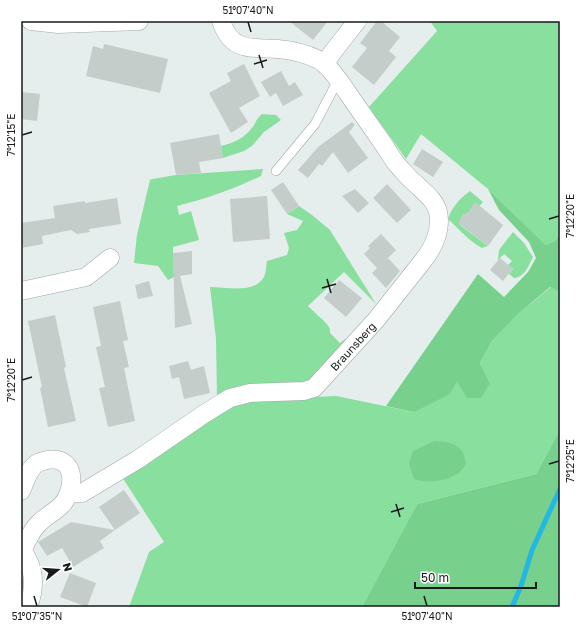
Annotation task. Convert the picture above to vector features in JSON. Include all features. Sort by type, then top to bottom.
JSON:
[{"type":"street","points":[[21,26],[24,21]]},
{"type":"street","points":[[31,21],[58,24],[139,21]]},
{"type":"street","name":"Braunsberg","points":[[69,493],[82,493],[137,460],[230,398],[250,393],[304,391],[314,388],[376,320],[430,253],[437,236],[439,220],[435,203],[399,167],[338,80],[325,64],[316,59],[290,51],[244,47],[230,38],[221,21]]},
{"type":"street","points":[[325,64],[357,21]]},
{"type":"street","points":[[21,291],[86,277],[110,258]]},
{"type":"street","points":[[21,491],[32,468],[42,461],[54,459],[61,461],[70,470],[72,476],[67,500],[62,506],[46,516],[34,529],[22,550],[29,560],[34,579],[33,591],[28,607]]},
{"type":"lane","points":[[276,171],[315,124],[338,80]]},
{"type":"green space","points":[[430,21],[560,21],[560,234],[556,240],[546,245],[488,189],[421,134],[406,159],[369,107],[437,31]]},
{"type":"green space","points":[[262,114],[276,115],[281,120],[264,132],[252,146],[244,151],[223,158],[221,146],[234,142],[245,135]]},
{"type":"green space","points":[[263,169],[261,176],[241,185],[209,197],[177,206],[179,215],[191,211],[199,240],[173,247],[174,277],[168,280],[158,266],[134,263],[137,235],[150,180],[176,175]]},
{"type":"green space","points":[[488,189],[546,245],[556,240],[560,234],[560,292],[550,287],[518,314],[492,341],[480,363],[490,383],[481,398],[467,398],[457,381],[450,394],[414,412],[386,406],[478,274],[504,297],[528,272],[536,258],[529,242],[499,210]]},
{"type":"green space","points":[[470,191],[483,202],[472,212],[464,214],[460,220],[460,225],[488,246],[482,248],[468,238],[448,219],[457,203]]},
{"type":"green space","points":[[299,206],[330,230],[376,304],[344,272],[308,306],[330,328],[330,333],[340,343],[348,337],[324,371],[312,382],[217,398],[216,339],[210,287],[247,288],[260,282],[266,271],[267,261],[287,255],[289,248],[284,233],[297,230],[303,221],[287,214]]},
{"type":"green space","points":[[513,232],[524,243],[533,257],[524,273],[514,278],[509,274],[513,269],[508,265],[512,261],[504,254],[498,260],[499,250]]},
{"type":"green space","points":[[551,287],[560,292],[560,430],[536,474],[417,504],[362,607],[129,607],[149,552],[164,542],[122,477],[222,411],[242,402],[336,396],[414,412],[457,381],[490,383],[480,363],[492,341],[518,314]]},
{"type":"green space","points":[[560,430],[560,607],[362,607],[417,504],[536,474]]},
{"type":"green space","points":[[434,441],[452,443],[456,445],[463,452],[466,464],[460,472],[450,478],[438,481],[419,481],[414,479],[409,464],[413,451]]},
{"type":"building","points":[[289,21],[328,21],[313,40]]},
{"type":"building","points":[[377,21],[381,21],[400,37],[389,51],[396,57],[374,85],[352,67],[367,48],[360,43]]},
{"type":"building","points":[[104,44],[168,59],[160,93],[86,76],[93,46],[103,49]]},
{"type":"building","points":[[244,64],[260,96],[239,108],[248,122],[231,133],[209,93],[231,81],[227,73]]},
{"type":"building","points":[[281,71],[289,86],[295,82],[303,95],[283,106],[276,93],[270,97],[261,82]]},
{"type":"building","points":[[21,92],[40,94],[37,121],[21,119]]},
{"type":"building","points":[[352,122],[355,125],[349,132],[368,158],[348,173],[333,152],[322,166],[319,164],[308,178],[298,170],[318,147]]},
{"type":"building","points":[[219,134],[223,158],[199,162],[201,173],[176,175],[170,143]]},
{"type":"building","points":[[422,149],[443,162],[433,177],[413,164]]},
{"type":"building","points":[[283,182],[299,206],[287,214],[271,190]]},
{"type":"building","points":[[387,184],[411,210],[397,223],[373,198]]},
{"type":"building","points":[[355,189],[369,203],[358,213],[342,196]]},
{"type":"building","points":[[267,196],[270,239],[233,242],[230,199]]},
{"type":"building","points":[[117,198],[121,224],[89,229],[90,232],[77,234],[71,230],[42,236],[43,244],[21,248],[21,223],[55,218],[53,206]]},
{"type":"building","points":[[475,202],[503,225],[488,246],[458,223],[464,214],[467,214]]},
{"type":"building","points":[[381,234],[396,250],[388,258],[400,271],[386,288],[372,273],[377,268],[364,254],[370,248],[368,246]]},
{"type":"building","points":[[192,251],[192,274],[180,276],[192,324],[175,328],[173,253]]},
{"type":"building","points":[[500,258],[513,269],[503,281],[490,270]]},
{"type":"building","points":[[339,280],[362,298],[346,317],[324,298]]},
{"type":"building","points":[[149,281],[153,296],[138,299],[135,285]]},
{"type":"building","points":[[120,301],[128,340],[123,341],[129,367],[124,368],[135,421],[108,427],[99,388],[105,387],[96,347],[101,346],[93,307]]},
{"type":"building","points":[[55,315],[66,367],[64,368],[76,421],[48,427],[40,388],[42,387],[28,321]]},
{"type":"building","points":[[188,361],[191,370],[204,366],[210,393],[184,399],[179,377],[172,379],[169,366]]},
{"type":"building","points":[[124,490],[140,513],[115,530],[99,507]]},
{"type":"building","points":[[71,522],[115,530],[100,541],[104,548],[73,567],[62,548],[47,556],[38,542]]},
{"type":"building","points":[[70,573],[96,583],[87,607],[60,597]]},
{"type":"waterway","points":[[512,607],[521,586],[532,550],[560,489]]}]
